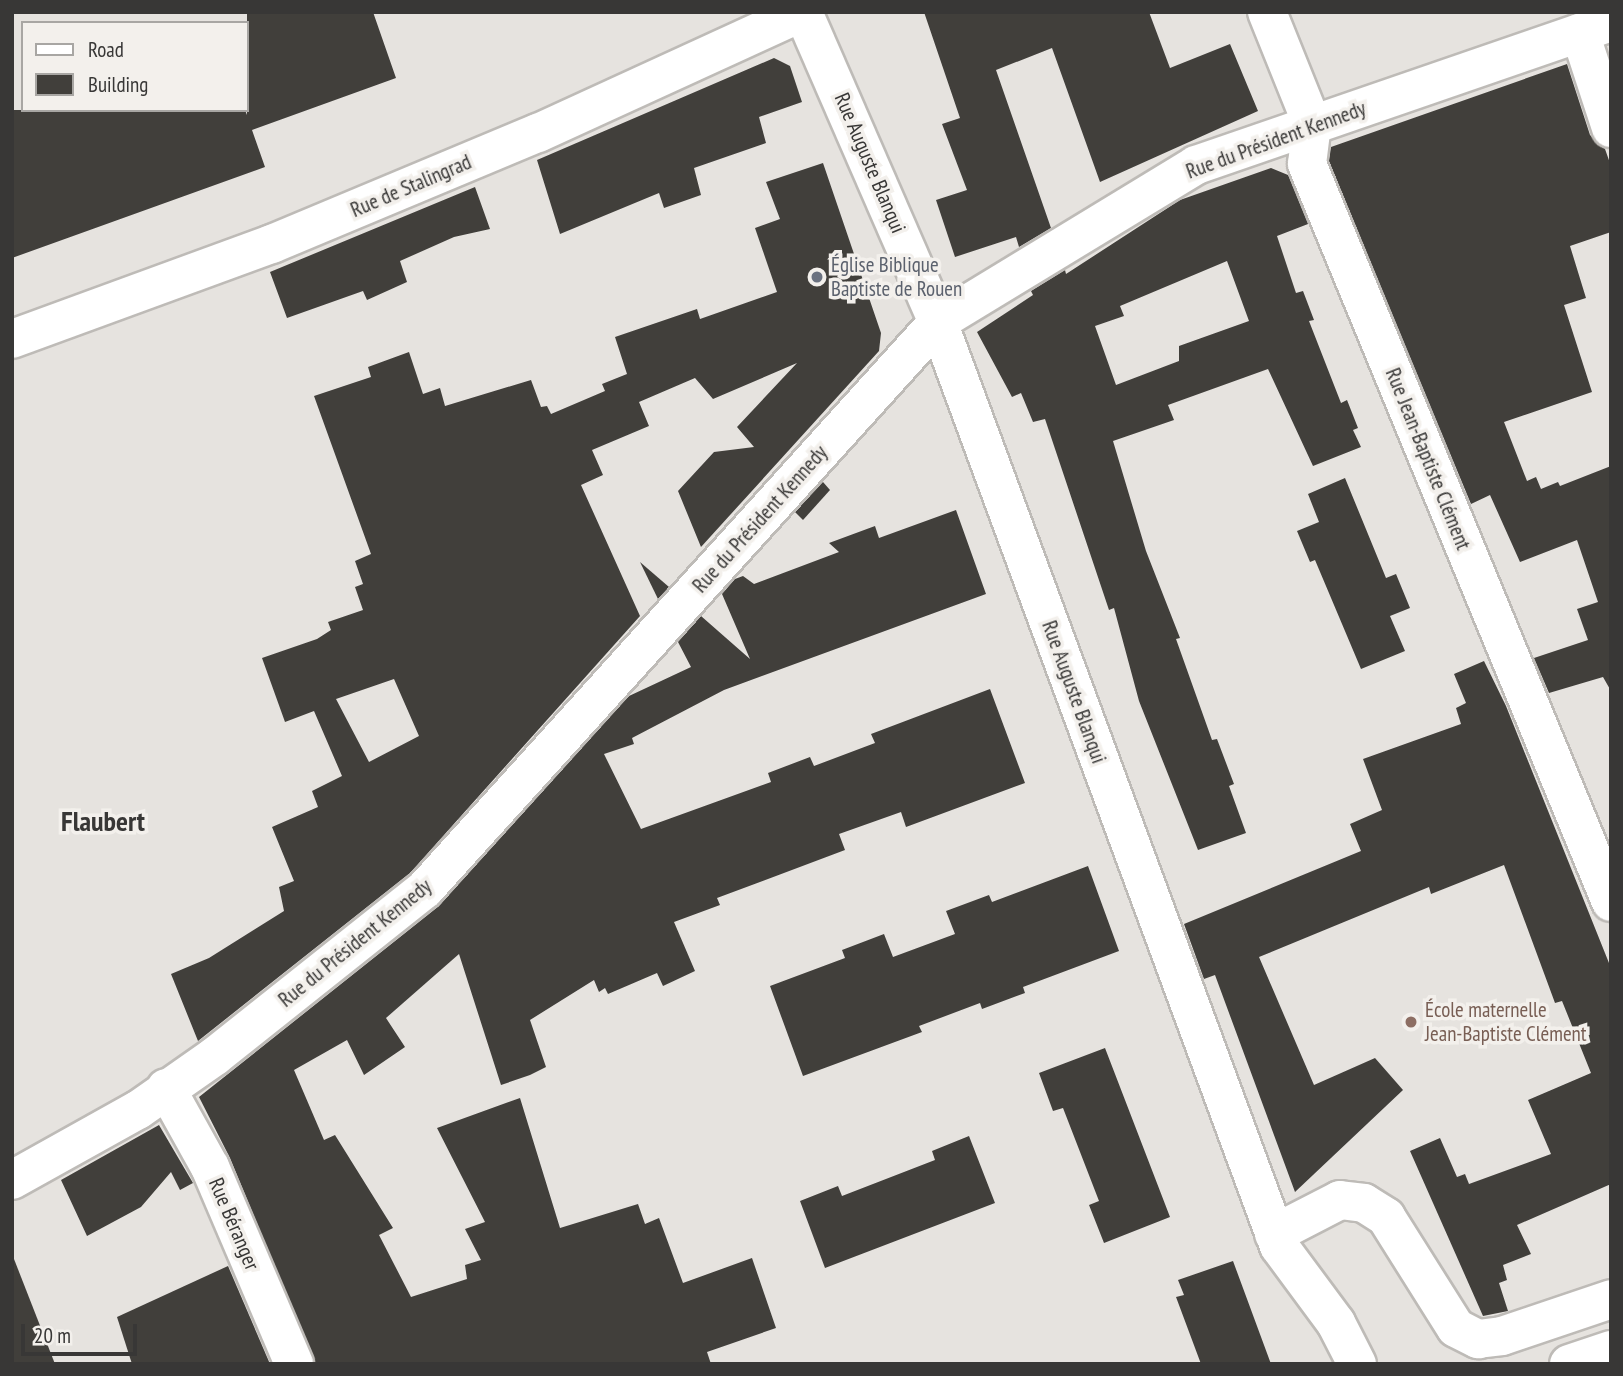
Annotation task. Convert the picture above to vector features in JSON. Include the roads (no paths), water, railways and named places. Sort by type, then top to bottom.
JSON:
[{"type":"street","name":"Rue Auguste Blanqui","points":[[802,12],[938,322],[1274,1234],[1336,1323],[1357,1364]]},
{"type":"street","name":"Rue de Stalingrad","points":[[12,339],[323,223],[538,133],[802,12]]},
{"type":"street","name":"Rue Jean-Baptiste Clément","points":[[1267,12],[1312,124],[1307,164],[1611,902]]},
{"type":"street","name":"Rue du Président Kennedy","points":[[12,1180],[64,1155],[215,1056],[425,889],[938,322],[1196,165],[1595,28]]},
{"type":"street","points":[[1595,28],[1611,128]]},
{"type":"street","name":"Rue Béranger","points":[[166,1088],[210,1167],[294,1364]]},
{"type":"street","points":[[1274,1234],[1340,1200],[1364,1203],[1386,1217],[1456,1328],[1478,1339],[1502,1336],[1611,1299]]},
{"type":"street","points":[[1569,1364],[1611,1350]]},
{"type":"place","name":"Église Biblique Baptiste de Rouen","points":[[817,277]]},
{"type":"place","name":"École maternelle Jean-Baptiste Clément","points":[[1411,1022]]},
{"type":"district","name":"Flaubert","points":[[103,821]]}]
